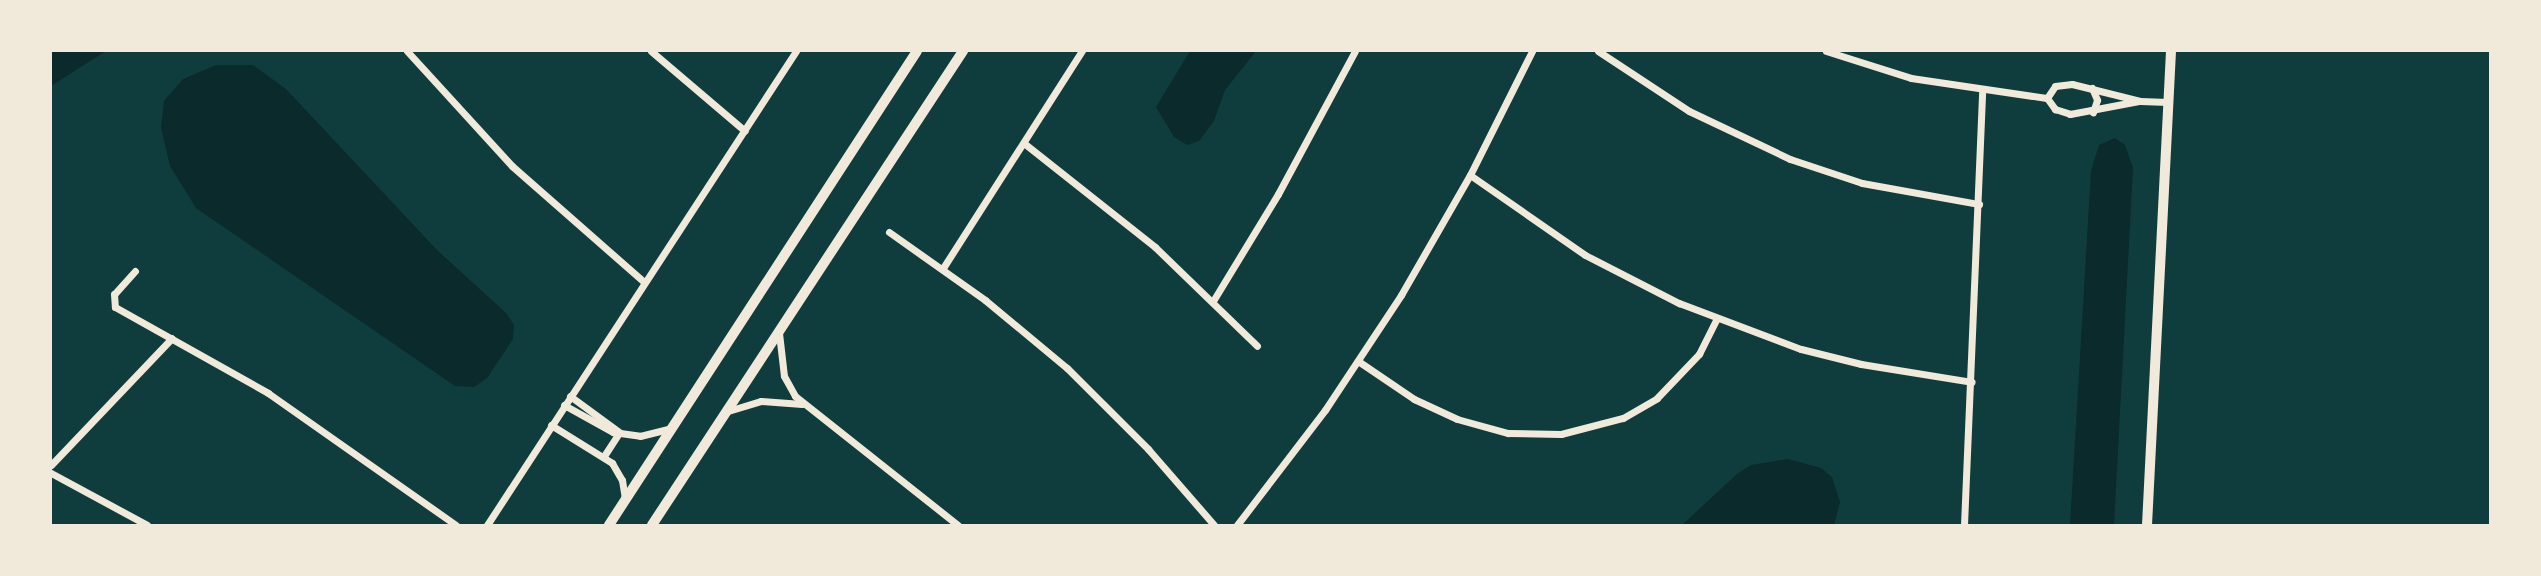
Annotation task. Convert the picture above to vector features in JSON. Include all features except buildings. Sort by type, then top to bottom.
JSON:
[{"type":"main road","points":[[609,525],[917,51]]},
{"type":"main road","points":[[652,525],[779,329],[830,258],[963,51]]},
{"type":"street","points":[[407,51],[512,166],[644,282]]},
{"type":"street","points":[[651,51],[745,131]]},
{"type":"street","points":[[487,525],[796,51]]},
{"type":"street","points":[[943,268],[1026,144],[1082,51]]},
{"type":"street","points":[[1213,301],[1284,183],[1355,51]]},
{"type":"street","points":[[1237,525],[1359,361],[1470,175],[1532,51]]},
{"type":"street","points":[[1598,51],[1689,111],[1754,144],[1862,183],[1979,204]]},
{"type":"street","points":[[1826,51],[1911,78],[2047,98],[2059,111],[2092,113],[2140,101]]},
{"type":"street","points":[[2147,525],[2171,51]]},
{"type":"street","points":[[2047,98],[2060,85],[2091,88],[2140,101],[2168,102]]},
{"type":"street","points":[[2091,88],[2097,100],[2092,113]]},
{"type":"street","points":[[1964,525],[1982,90]]},
{"type":"street","points":[[1026,144],[1112,211],[1213,301],[1257,346]]},
{"type":"street","points":[[1470,175],[1585,255],[1717,318],[1860,364],[1972,382]]},
{"type":"street","points":[[889,232],[943,268],[1027,333],[1100,400],[1214,525]]},
{"type":"street","points":[[135,271],[114,294],[113,304],[314,423],[456,525]]},
{"type":"street","points":[[1359,361],[1414,399],[1457,419],[1507,433],[1561,434],[1623,418],[1657,398],[1699,354],[1717,318]]},
{"type":"street","points":[[779,329],[784,376],[804,404],[875,455],[958,525]]},
{"type":"street","points":[[51,465],[172,338]]},
{"type":"street","points":[[569,396],[619,433]]},
{"type":"street","points":[[724,413],[761,401],[804,404]]},
{"type":"street","points":[[564,405],[598,426],[619,433],[651,435],[672,428]]},
{"type":"street","points":[[551,425],[604,456],[618,471],[625,500]]},
{"type":"street","points":[[604,456],[619,433]]},
{"type":"street","points":[[51,473],[147,525]]},
{"type":"water","points":[[51,51],[106,51],[51,86]]},
{"type":"water","points":[[1190,51],[1256,51],[1225,90],[1214,121],[1199,141],[1187,145],[1174,137],[1156,107]]},
{"type":"water","points":[[216,65],[253,65],[286,89],[437,250],[506,313],[514,325],[513,339],[487,378],[474,387],[455,386],[196,208],[170,166],[161,128],[164,101],[183,79]]},
{"type":"water","points":[[2115,138],[2125,145],[2133,168],[2114,525],[2070,525],[2091,171],[2099,145]]},
{"type":"water","points":[[1788,459],[1821,468],[1832,477],[1840,502],[1834,525],[1682,525],[1737,474],[1751,465]]}]
